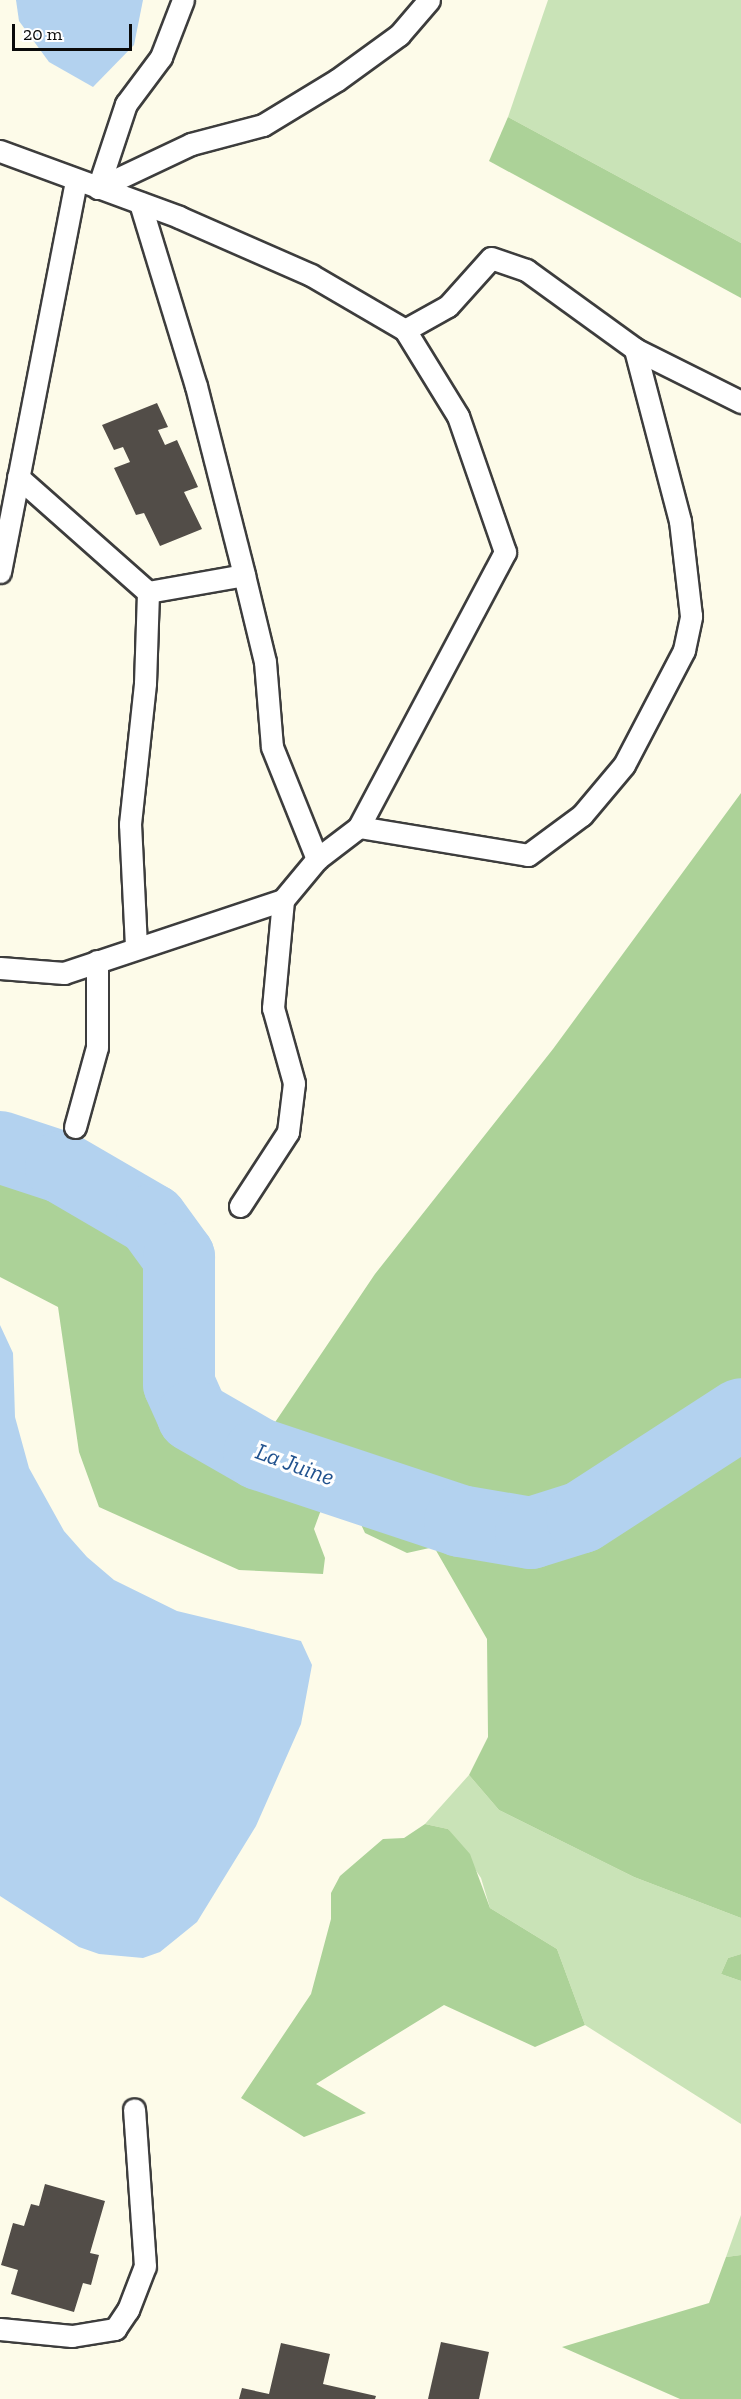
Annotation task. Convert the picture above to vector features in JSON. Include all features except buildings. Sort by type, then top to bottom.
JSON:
[{"type":"lane","points":[[98,188],[126,104],[161,57],[183,0]]},
{"type":"lane","points":[[98,188],[191,144],[263,124],[337,80],[399,35],[429,0]]},
{"type":"lane","points":[[0,152],[140,203],[311,275],[405,330],[458,416],[505,552],[359,827],[317,859],[283,900],[136,946],[64,973],[0,968]]},
{"type":"lane","points":[[0,572],[76,180]]},
{"type":"lane","points":[[140,203],[196,386],[244,575],[265,662],[272,747],[317,859]]},
{"type":"lane","points":[[405,330],[448,306],[491,258],[526,270],[635,349],[741,402]]},
{"type":"lane","points":[[359,827],[528,855],[582,815],[624,765],[684,650],[691,616],[680,521],[635,349]]},
{"type":"lane","points":[[18,477],[148,592]]},
{"type":"lane","points":[[148,592],[244,575]]},
{"type":"lane","points":[[136,946],[130,824],[145,683],[148,592]]},
{"type":"lane","points":[[240,1206],[288,1132],[294,1083],[273,1008],[283,900]]},
{"type":"lane","points":[[75,1127],[97,1047],[97,961]]},
{"type":"lane","points":[[0,2329],[72,2336],[115,2329],[128,2310],[145,2266],[134,2109]]},
{"type":"green space","points":[[548,0],[741,0],[741,243],[508,117]]},
{"type":"green space","points":[[508,117],[741,243],[741,298],[489,161]]},
{"type":"green space","points":[[741,793],[741,1918],[634,1877],[499,1810],[469,1775],[488,1737],[487,1639],[434,1547],[407,1553],[365,1533],[351,1503],[325,1499],[314,1529],[325,1558],[323,1574],[239,1570],[99,1507],[79,1452],[58,1307],[0,1277],[0,1147],[79,1173],[150,1217],[178,1255],[179,1384],[194,1415],[255,1452],[375,1274],[553,1049]]},
{"type":"green space","points":[[469,1775],[499,1810],[634,1877],[741,1918],[741,1954],[728,1958],[721,1974],[741,1981],[741,2124],[585,2025],[557,1949],[490,1908],[481,1878],[448,1829],[425,1824]]},
{"type":"green space","points":[[425,1824],[448,1829],[470,1854],[490,1908],[557,1949],[585,2025],[535,2047],[444,2005],[316,2084],[366,2113],[304,2137],[241,2098],[311,1994],[331,1919],[331,1893],[340,1876],[383,1839],[404,1838]]},
{"type":"green space","points":[[741,1954],[741,1981],[721,1974],[728,1958]]},
{"type":"green space","points":[[741,2215],[741,2255],[726,2257]]},
{"type":"green space","points":[[741,2255],[741,2399],[680,2399],[562,2347],[709,2303],[726,2257]]},
{"type":"water","points":[[16,0],[143,0],[134,45],[93,87],[49,62],[19,21]]},
{"type":"water","points":[[0,1325],[13,1353],[15,1417],[29,1468],[64,1531],[87,1557],[114,1580],[177,1611],[301,1641],[312,1665],[301,1724],[256,1826],[197,1922],[160,1952],[143,1958],[99,1954],[79,1947],[0,1896]]},
{"type":"waterway","name":"La Juine","points":[[0,1147],[61,1167],[152,1220],[179,1257],[179,1384],[193,1416],[259,1454],[460,1521],[531,1533],[582,1517],[741,1414]]}]
